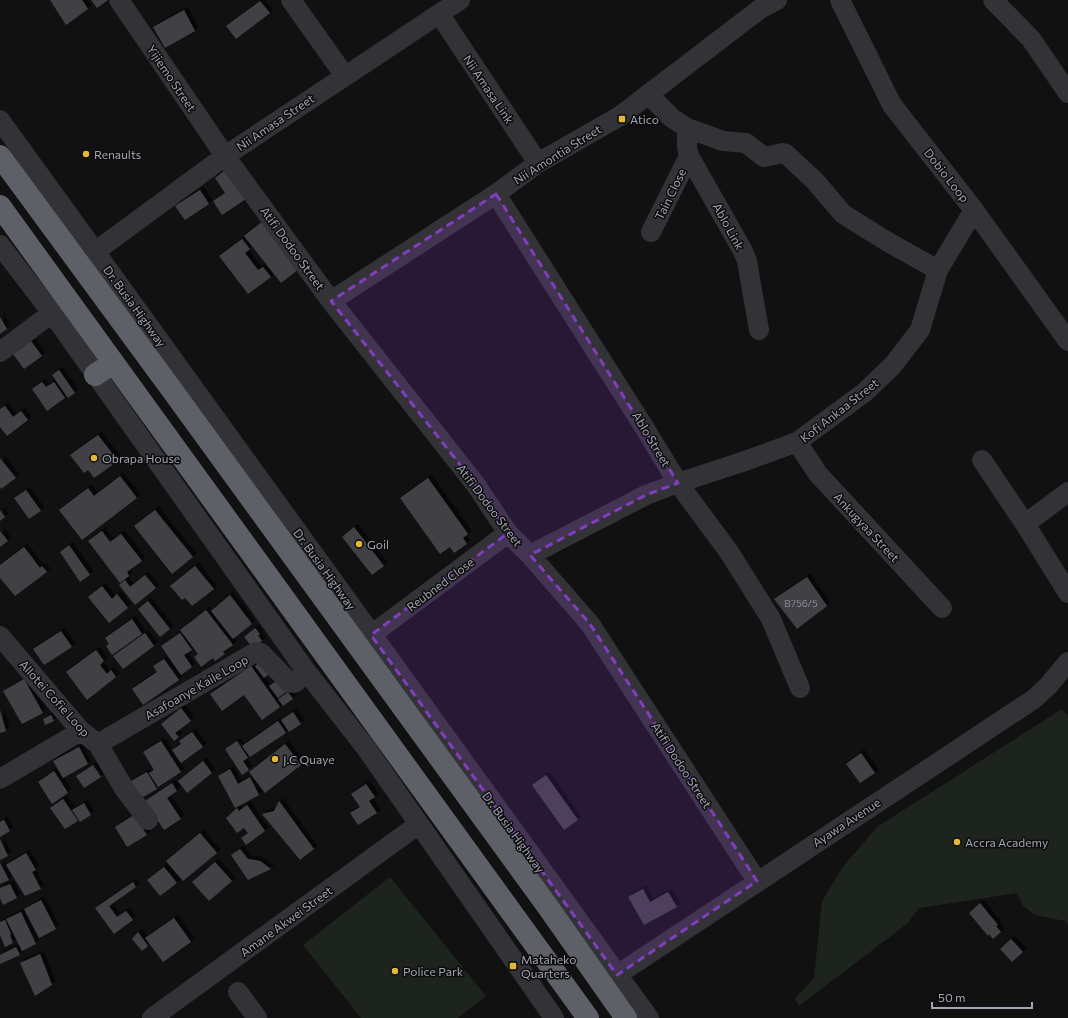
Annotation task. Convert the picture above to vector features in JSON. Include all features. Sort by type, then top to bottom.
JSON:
[{"type":"highway","name":"Dr. Busia Highway","points":[[0,156],[548,907],[626,1018]]},
{"type":"highway","points":[[0,206],[588,1018]]},
{"type":"highway","points":[[95,375],[113,363]]},
{"type":"street","name":"Yijiemo Street","points":[[119,0],[225,156]]},
{"type":"street","points":[[291,0],[345,76]]},
{"type":"street","name":"Nii Amontia Street","points":[[332,301],[496,194],[538,163],[620,116],[760,9],[777,0]]},
{"type":"street","name":"Dobio Loop","points":[[840,0],[892,105],[974,210],[1068,340]]},
{"type":"street","points":[[993,0],[1031,38],[1068,92]]},
{"type":"street","name":"Nii Amasa Street","points":[[96,251],[225,156],[451,5]]},
{"type":"street","name":"Nii Amasa Link","points":[[451,5],[538,163]]},
{"type":"street","points":[[648,94],[672,118],[687,128],[723,141],[746,143],[764,157],[783,153],[786,154],[815,181],[843,214],[888,242],[938,270]]},
{"type":"street","name":"Dr. Busia Highway","points":[[0,120],[649,1018]]},
{"type":"street","name":"Ablo Link","points":[[687,128],[687,147],[689,156],[743,251],[747,261],[759,330]]},
{"type":"street","name":"Atifi Dodoo Street","points":[[225,156],[332,301],[476,485],[508,533],[530,555],[590,624],[757,881]]},
{"type":"street","name":"Tain Close","points":[[651,232],[689,156]]},
{"type":"street","name":"Ablo Street","points":[[496,194],[678,483],[729,552],[771,619],[800,688]]},
{"type":"street","name":"Kofi Ankaa Street","points":[[530,555],[646,495],[796,442],[865,392],[892,365],[920,330],[938,270],[974,210]]},
{"type":"street","points":[[0,245],[52,314],[306,671],[366,748],[549,1016]]},
{"type":"street","points":[[0,352],[52,314]]},
{"type":"street","name":"Ankugyaa Street","points":[[796,442],[818,474],[942,608]]},
{"type":"street","points":[[982,460],[1025,524],[1068,593]]},
{"type":"street","points":[[1025,524],[1068,492]]},
{"type":"street","name":"Reubned Close","points":[[371,635],[508,533]]},
{"type":"street","name":"Allotei Cofie Loop","points":[[0,636],[81,731],[98,744],[124,790],[148,820]]},
{"type":"street","name":"Asafoanye Kaile Loop","points":[[98,744],[256,652],[261,653],[289,682],[293,684],[306,671]]},
{"type":"street","name":"Ayawa Avenue","points":[[617,975],[1034,699],[1048,686],[1068,662]]},
{"type":"street","points":[[0,779],[81,731]]},
{"type":"street","name":"Amane Akwei Street","points":[[152,1018],[419,824]]},
{"type":"street","points":[[238,992],[257,1018]]},
{"type":"highlighted area","points":[[496,194],[678,483],[646,495],[530,555],[590,624],[757,881],[617,975],[371,635],[508,533],[476,485],[331,301]]},
{"type":"shaded area","points":[[1062,709],[1068,716],[1068,926],[1065,921],[1035,915],[1023,906],[1017,893],[919,908],[908,923],[799,1006],[795,998],[814,978],[822,901],[842,868],[877,827]]},
{"type":"shaded area","name":"Police Park","points":[[390,877],[486,996],[458,1018],[361,1018],[303,945]]},
{"type":"building","points":[[50,0],[82,0],[88,9],[66,25]]},
{"type":"building","points":[[91,0],[108,0],[97,8]]},
{"type":"building","points":[[260,1],[270,13],[236,39],[226,26]]},
{"type":"building","points":[[184,10],[195,31],[165,48],[153,27]]},
{"type":"building","points":[[228,168],[249,197],[222,215],[213,201],[225,193],[215,178]]},
{"type":"building","points":[[200,190],[209,204],[185,220],[175,206]]},
{"type":"building","points":[[267,218],[304,265],[281,283],[244,236]]},
{"type":"building","points":[[242,239],[250,249],[245,253],[258,270],[263,267],[271,277],[248,294],[219,256]]},
{"type":"building","points":[[0,317],[7,329],[0,334]]},
{"type":"building","points":[[31,341],[42,356],[24,369],[13,354]]},
{"type":"building","points":[[59,370],[75,393],[68,398],[52,375]]},
{"type":"building","points":[[42,382],[46,387],[54,382],[65,398],[47,411],[32,389]]},
{"type":"building","points":[[5,406],[13,417],[21,411],[28,420],[7,436],[0,427],[0,409]]},
{"type":"building","name":"Obrapa House","points":[[98,435],[118,461],[94,478],[88,470],[84,473],[70,455]]},
{"type":"building","points":[[0,458],[16,478],[1,489],[0,487]]},
{"type":"building","points":[[120,476],[137,498],[82,540],[59,510],[88,488],[94,496]]},
{"type":"building","points":[[428,478],[468,534],[463,538],[467,544],[454,553],[450,547],[440,554],[400,498]]},
{"type":"building","points":[[26,490],[41,511],[29,519],[14,498]]},
{"type":"building","points":[[0,510],[5,517],[0,521]]},
{"type":"building","points":[[155,510],[193,557],[172,574],[134,526]]},
{"type":"building","points":[[354,527],[384,566],[372,575],[342,537]]},
{"type":"building","points":[[0,531],[8,541],[0,547]]},
{"type":"building","points":[[102,531],[110,542],[121,534],[142,561],[127,572],[129,576],[120,583],[88,541]]},
{"type":"building","points":[[69,545],[90,575],[80,582],[60,552]]},
{"type":"building","points":[[24,547],[40,568],[42,566],[47,572],[15,596],[0,578],[0,565]]},
{"type":"building","points":[[195,566],[214,589],[192,606],[185,598],[182,600],[170,586]]},
{"type":"building","points":[[145,575],[156,588],[135,605],[119,585],[125,580],[130,587]]},
{"type":"building","points":[[807,577],[827,606],[797,629],[774,599]]},
{"type":"building","points":[[102,586],[112,599],[117,594],[128,608],[109,623],[88,597]]},
{"type":"building","points":[[230,595],[252,624],[233,639],[211,611]]},
{"type":"building","points":[[148,601],[170,629],[160,637],[138,609]]},
{"type":"building","points":[[206,610],[233,645],[223,652],[225,654],[215,661],[213,658],[201,667],[194,657],[198,654],[180,630]]},
{"type":"building","points":[[132,619],[142,634],[112,655],[106,646],[109,644],[105,638]]},
{"type":"building","points":[[255,628],[260,634],[258,635],[262,641],[253,648],[244,637]]},
{"type":"building","points":[[61,631],[72,647],[44,665],[33,649]]},
{"type":"building","points":[[145,633],[154,646],[123,669],[113,656]]},
{"type":"building","points":[[180,633],[192,650],[184,655],[192,667],[181,675],[161,646]]},
{"type":"building","points":[[96,650],[104,661],[100,665],[107,674],[111,670],[116,677],[87,700],[66,672]]},
{"type":"building","points":[[164,659],[179,680],[143,705],[132,689],[157,672],[153,666]]},
{"type":"building","points":[[261,661],[272,672],[264,678],[255,666]]},
{"type":"building","points":[[251,666],[280,707],[262,720],[244,695],[222,711],[210,694]]},
{"type":"building","points":[[24,679],[43,713],[22,724],[3,691]]},
{"type":"building","points":[[279,679],[287,691],[278,698],[269,686]]},
{"type":"building","points":[[288,692],[293,699],[283,706],[278,699]]},
{"type":"building","points":[[181,708],[191,721],[175,733],[179,737],[174,741],[161,724]]},
{"type":"building","points":[[0,710],[6,731],[0,733]]},
{"type":"building","points":[[293,712],[301,724],[289,732],[281,720]]},
{"type":"building","points":[[51,715],[54,721],[45,725],[43,719]]},
{"type":"building","points":[[278,721],[286,733],[250,757],[242,746]]},
{"type":"building","points":[[192,732],[203,747],[181,763],[172,750],[181,744],[179,741]]},
{"type":"building","points":[[161,741],[181,772],[158,787],[149,773],[154,770],[143,752]]},
{"type":"building","points":[[237,741],[248,758],[243,761],[249,770],[242,775],[225,749]]},
{"type":"building","points":[[285,744],[301,765],[265,793],[249,772]]},
{"type":"building","points":[[79,747],[88,764],[63,778],[53,761]]},
{"type":"building","points":[[861,753],[875,773],[860,783],[846,764]]},
{"type":"building","points":[[203,761],[212,773],[187,793],[178,781]]},
{"type":"building","points":[[93,765],[101,777],[84,788],[76,776]]},
{"type":"building","points":[[230,769],[238,784],[250,777],[259,795],[235,808],[218,776]]},
{"type":"building","points":[[54,771],[68,793],[52,804],[38,782]]},
{"type":"building","points":[[147,772],[157,789],[136,801],[126,784]]},
{"type":"building","points":[[546,775],[578,820],[564,830],[532,785]]},
{"type":"building","points":[[172,783],[177,791],[167,798],[181,819],[164,830],[145,801]]},
{"type":"building","points":[[366,784],[375,797],[369,801],[377,813],[358,825],[350,813],[360,807],[351,794]]},
{"type":"building","points":[[63,799],[78,821],[65,829],[50,808]]},
{"type":"building","points":[[279,801],[314,849],[300,860],[262,814],[274,811]]},
{"type":"building","points":[[84,803],[91,815],[80,822],[72,810]]},
{"type":"building","points":[[247,805],[265,831],[246,845],[241,838],[248,833],[244,828],[237,833],[226,818],[237,808],[239,811]]},
{"type":"building","points":[[134,815],[147,835],[127,847],[115,827]]},
{"type":"building","points":[[4,820],[10,831],[0,837],[0,822]]},
{"type":"building","points":[[200,833],[217,853],[183,881],[166,861]]},
{"type":"building","points":[[0,839],[8,856],[0,860]]},
{"type":"building","points":[[240,849],[248,859],[260,861],[271,869],[248,880],[231,855]]},
{"type":"building","points":[[26,853],[36,870],[32,872],[41,889],[25,896],[6,865]]},
{"type":"building","points":[[215,862],[232,881],[209,901],[192,882]]},
{"type":"building","points":[[0,863],[9,880],[0,884]]},
{"type":"building","points":[[164,867],[177,883],[160,896],[147,880]]},
{"type":"building","points":[[133,882],[136,887],[109,906],[117,917],[126,911],[133,920],[114,934],[95,908]]},
{"type":"building","points":[[10,884],[17,898],[3,905],[0,898],[0,888]]},
{"type":"building","points":[[643,889],[650,902],[668,892],[677,907],[644,925],[628,897]]},
{"type":"building","points":[[41,900],[56,929],[39,938],[24,909]]},
{"type":"building","points":[[980,903],[998,925],[996,926],[1001,932],[993,939],[989,934],[988,936],[969,913]]},
{"type":"building","points":[[21,912],[36,944],[22,951],[6,919]]},
{"type":"building","points":[[174,918],[191,942],[163,962],[145,938]]},
{"type":"building","points":[[5,920],[13,943],[5,947],[0,935],[0,922]]},
{"type":"building","points":[[138,932],[148,946],[142,951],[132,939]]},
{"type":"building","points":[[1011,939],[1023,952],[1012,962],[1000,949]]},
{"type":"building","points":[[16,947],[20,955],[0,964],[0,955]]},
{"type":"building","points":[[40,954],[52,985],[35,996],[20,963]]},
{"type":"place","name":"Atico","points":[[622,119]]},
{"type":"place","name":"Renaults","points":[[86,154]]},
{"type":"place","name":"Obrapa House","points":[[94,458]]},
{"type":"place","name":"Goil","points":[[359,544]]},
{"type":"place","name":"J.C Quaye","points":[[275,759]]},
{"type":"place","name":"Accra Academy","points":[[957,842]]},
{"type":"place","name":"Mataheko Quarters","points":[[513,966]]},
{"type":"place","name":"Police Park","points":[[395,971]]}]
